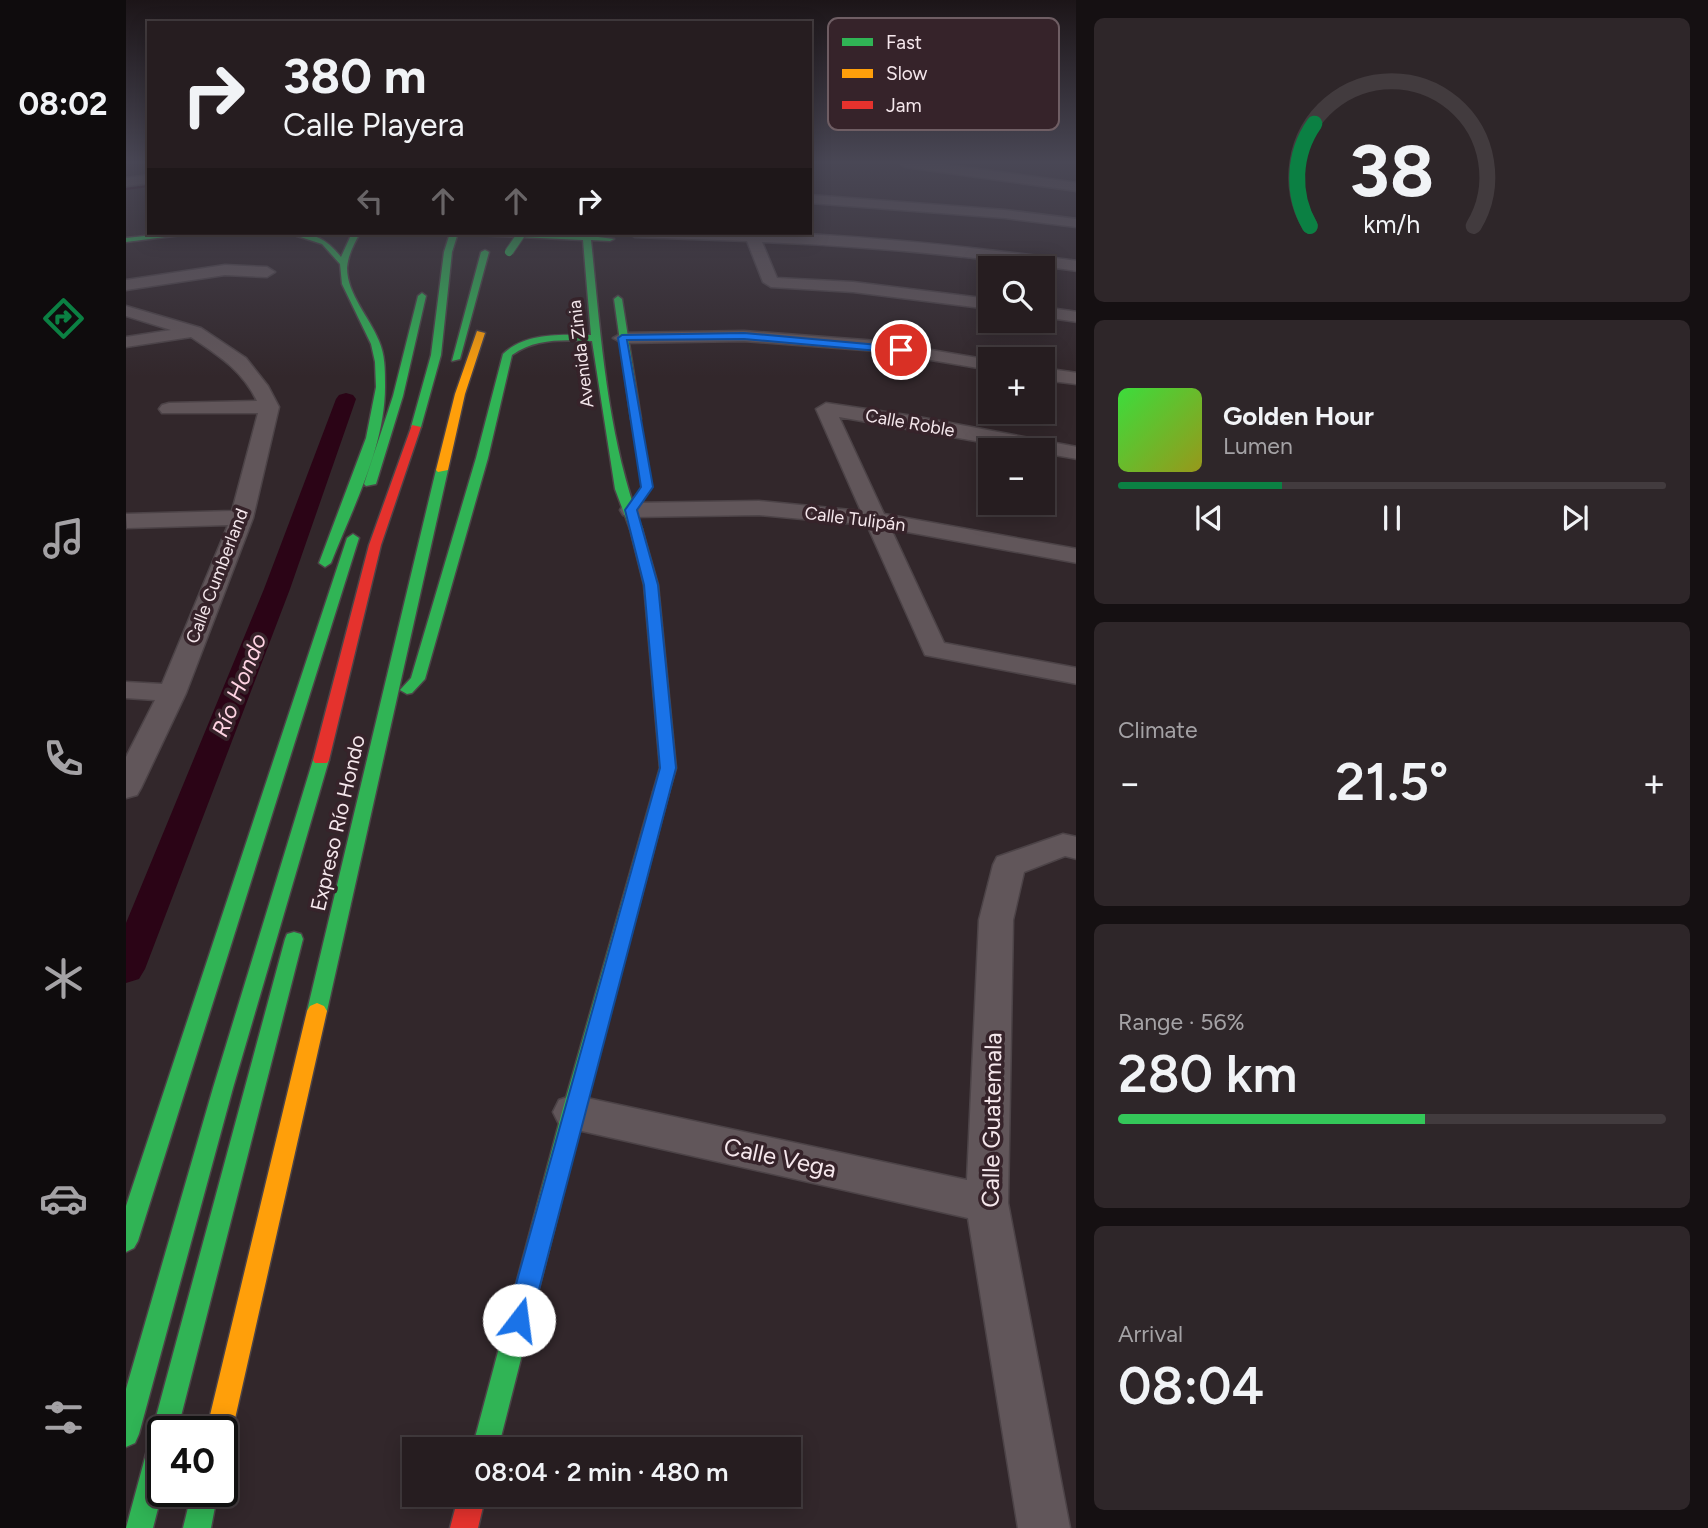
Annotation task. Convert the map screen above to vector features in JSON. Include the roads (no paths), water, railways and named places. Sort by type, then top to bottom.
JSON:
[{"type":"main road","points":[[126,240],[175,235]]},
{"type":"main road","points":[[299,235],[325,242],[341,262],[345,278],[378,347],[382,376],[378,410],[319,578],[328,615]]},
{"type":"main road","points":[[341,262],[355,235]]},
{"type":"main road","points":[[126,1434],[223,1087],[330,732],[375,545],[412,440],[436,355],[448,252],[453,235]]},
{"type":"main road","points":[[430,448],[485,252],[495,235]]},
{"type":"main road","points":[[502,268],[521,235]]},
{"type":"main road","points":[[522,235],[586,236],[611,241]]},
{"type":"main road","points":[[545,236],[573,248],[591,264]]},
{"type":"main road","name":"Avenida Zinia","points":[[488,1437],[573,1112],[668,768],[651,585],[635,504],[621,489],[598,355],[591,264],[586,236]]},
{"type":"main road","points":[[126,1241],[398,396],[426,280]]},
{"type":"main road","points":[[617,288],[622,338],[638,433]]},
{"type":"main road","name":"Expreso Río Hondo","points":[[223,1416],[460,394],[485,318]]},
{"type":"main road","points":[[384,715],[418,679],[459,545],[507,355],[516,348],[539,342],[622,338]]},
{"type":"main road","points":[[539,342],[572,346],[598,355]]},
{"type":"main road","points":[[168,1416],[299,918]]},
{"type":"main road","points":[[139,1528],[147,1498]]},
{"type":"main road","points":[[197,1528],[202,1507]]},
{"type":"main road","points":[[464,1528],[470,1507]]},
{"type":"street","points":[[751,235],[771,282],[853,287],[978,303]]},
{"type":"street","points":[[766,235],[962,250],[1076,266]]},
{"type":"street","points":[[126,285],[225,270],[267,272]]},
{"type":"street","points":[[126,311],[195,332],[240,362],[259,386],[269,407],[169,410]]},
{"type":"street","points":[[1055,314],[1076,317]]},
{"type":"street","points":[[126,342],[195,332]]},
{"type":"street","points":[[622,338],[771,338],[878,346],[978,363]]},
{"type":"street","points":[[1055,376],[1076,379]]},
{"type":"street","name":"Calle Cumberland","points":[[126,789],[172,694],[242,518],[269,407]]},
{"type":"street","name":"Calle Roble","points":[[876,519],[827,409],[913,422],[1076,453]]},
{"type":"street","name":"Calle Tulipán","points":[[635,504],[759,508],[876,519],[1076,556]]},
{"type":"street","points":[[127,522],[242,518]]},
{"type":"street","points":[[876,519],[934,649],[1076,676]]},
{"type":"street","points":[[126,690],[172,694]]},
{"type":"street","name":"Calle Guatemala","points":[[1044,1528],[987,1203],[996,920],[1009,865],[1063,845],[1076,848]]},
{"type":"street","name":"Calle Vega","points":[[573,1112],[987,1203]]},
{"type":"waterway","name":"Río Hondo","points":[[126,969],[277,589],[346,399]]}]
